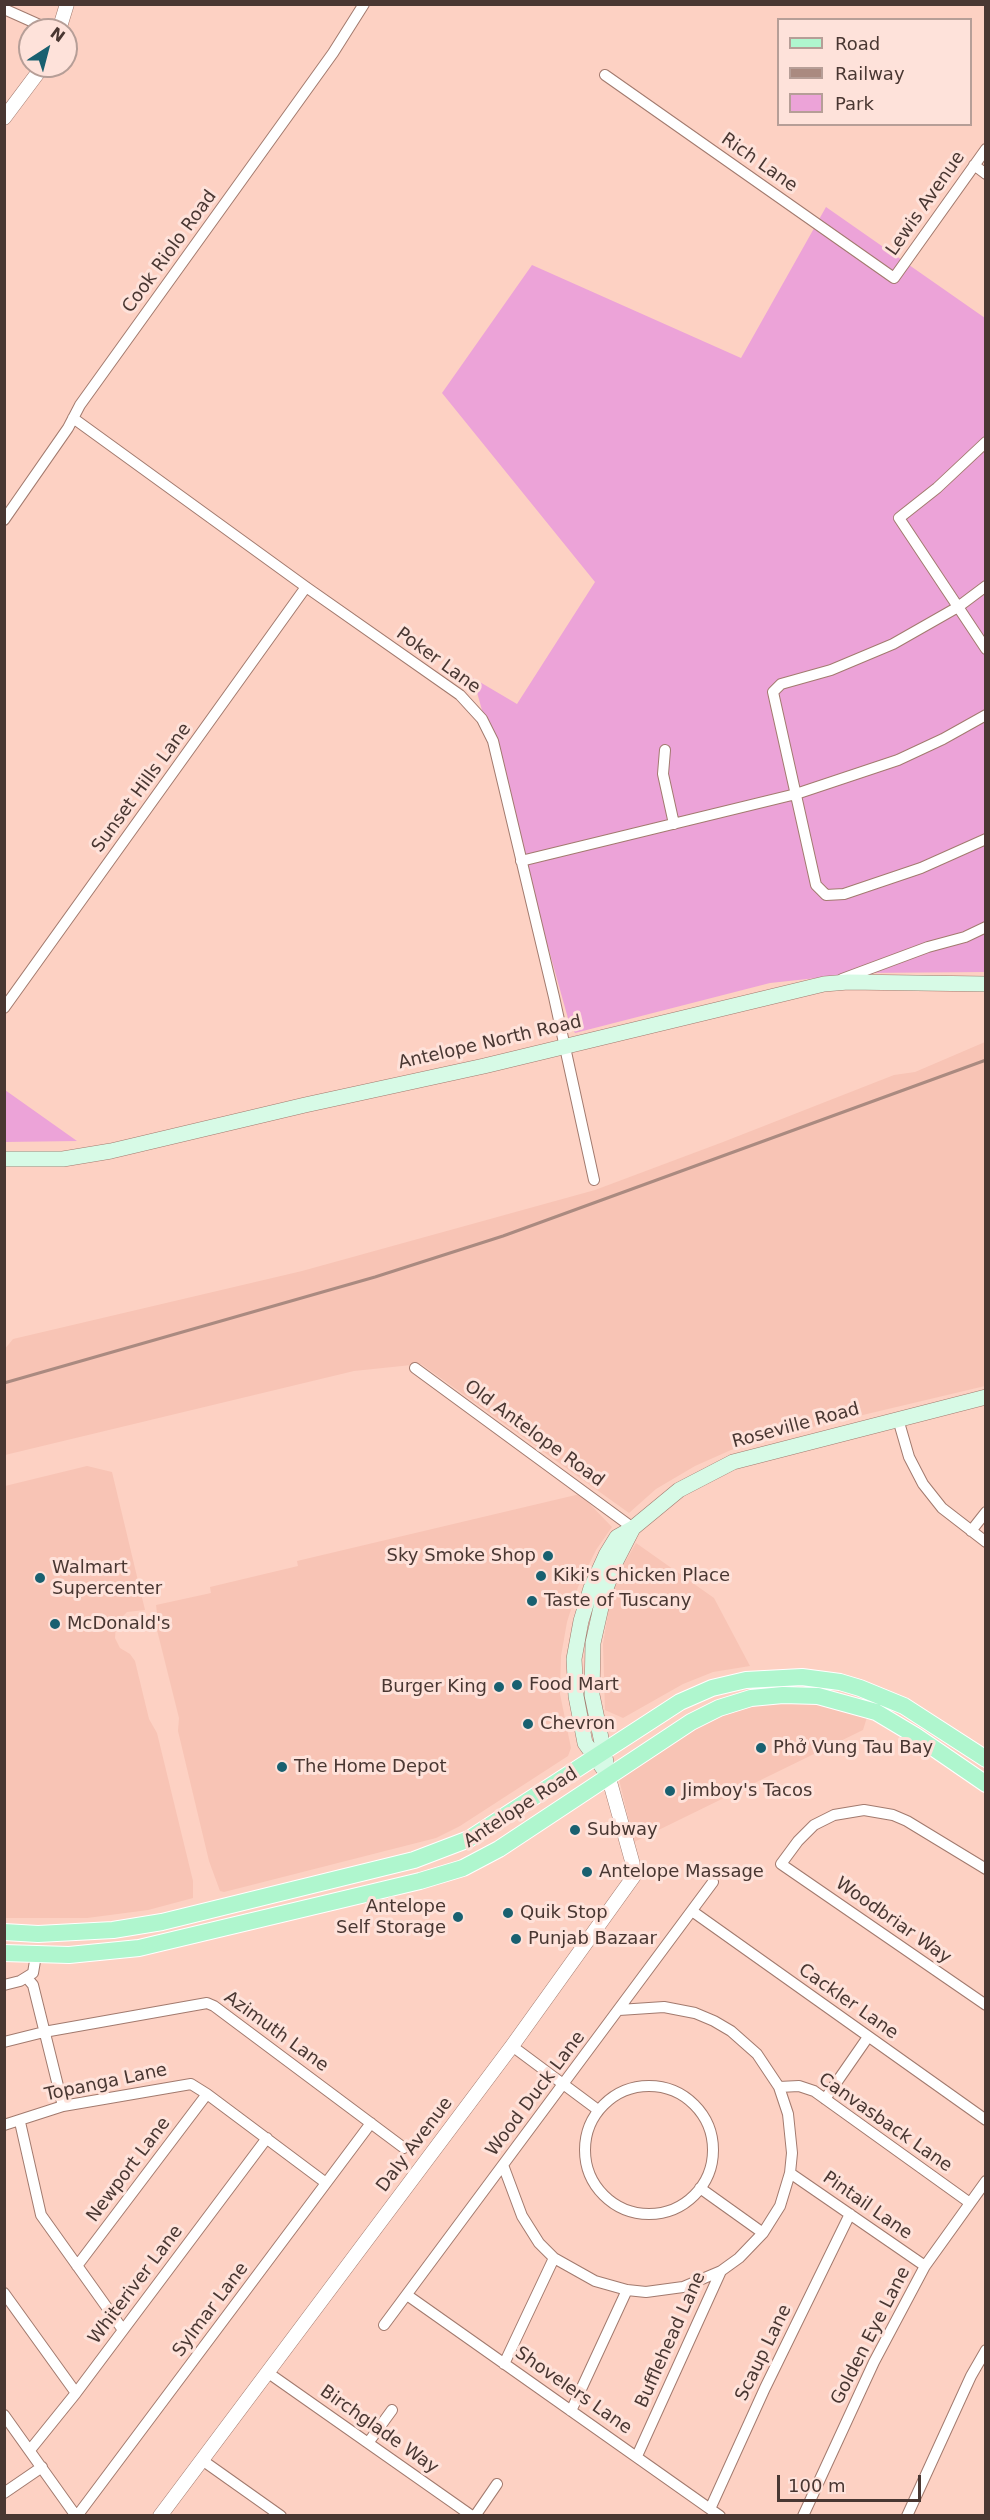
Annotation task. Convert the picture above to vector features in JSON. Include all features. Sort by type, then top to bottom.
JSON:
[{"type":"main road","name":"Antelope North Road","points":[[4,1159],[40,1160],[92,1155],[796,990],[831,984],[986,984]]},
{"type":"main road","name":"Roseville Road","points":[[608,1775],[599,1753],[592,1695],[594,1634],[613,1570],[633,1528],[679,1490],[733,1462],[986,1397]]},
{"type":"main road","name":"Antelope Road","points":[[4,1932],[38,1934],[113,1930],[162,1922],[414,1860],[453,1847],[680,1702],[746,1680],[792,1677],[840,1682],[882,1696],[904,1706],[986,1760]]},
{"type":"main road","name":"Antelope Road","points":[[4,1953],[36,1955],[131,1949],[420,1881],[463,1868],[503,1846],[676,1730],[706,1714],[751,1698],[783,1695],[837,1700],[876,1712],[978,1776],[986,1784]]},
{"type":"main road","points":[[226,1928],[225,1920],[231,1914],[284,1900],[295,1890]]},
{"type":"main road","points":[[131,1949],[144,1934],[201,1921],[210,1910]]},
{"type":"main road","points":[[36,1955],[43,1945],[48,1943],[102,1940],[113,1930]]},
{"type":"street","name":"Cook Riolo Road","points":[[4,520],[80,405],[333,53],[364,4]]},
{"type":"street","points":[[4,9],[24,18]]},
{"type":"street","name":"Rich Lane","points":[[605,75],[894,278]]},
{"type":"street","points":[[4,118],[34,78]]},
{"type":"street","name":"Lewis Avenue","points":[[894,278],[986,149]]},
{"type":"street","points":[[974,165],[986,174]]},
{"type":"street","name":"Poker Lane","points":[[73,418],[472,706],[482,719],[493,741],[594,1179]]},
{"type":"street","points":[[986,442],[937,488],[899,518],[986,649]]},
{"type":"street","points":[[986,586],[958,607],[893,645],[831,670],[781,684],[773,692],[816,885],[826,895],[844,894],[921,868],[986,839]]},
{"type":"street","name":"Sunset Hills Lane","points":[[4,1008],[306,587]]},
{"type":"street","points":[[522,861],[796,794],[898,760],[944,739],[986,715]]},
{"type":"street","points":[[665,750],[663,774],[674,824]]},
{"type":"street","points":[[831,984],[928,947],[965,937],[986,927]]},
{"type":"street","name":"Old Antelope Road","points":[[415,1368],[633,1528]]},
{"type":"street","points":[[898,1419],[909,1457],[923,1484],[942,1508],[986,1542]]},
{"type":"street","points":[[971,1532],[986,1512]]},
{"type":"street","name":"Daly Avenue","points":[[160,2516],[512,2046],[634,1876],[632,1861],[608,1775]]},
{"type":"street","name":"Woodbriar Way","points":[[984,1864],[893,1815],[864,1810],[834,1815],[814,1826],[798,1841],[781,1864],[986,2005]]},
{"type":"street","name":"Wood Duck Lane","points":[[384,2325],[713,1882]]},
{"type":"street","name":"Cackler Lane","points":[[692,1911],[986,2120]]},
{"type":"street","points":[[4,1985],[27,1978],[33,1973],[36,1955]]},
{"type":"street","points":[[27,1978],[33,1985],[63,2106]]},
{"type":"street","name":"Azimuth Lane","points":[[4,2042],[44,2032],[207,2003],[404,2148]]},
{"type":"street","points":[[503,2165],[522,2217],[539,2243],[554,2258],[595,2281],[627,2290],[666,2290],[701,2280],[721,2271],[739,2258],[763,2234],[780,2206],[790,2173],[792,2133],[789,2114],[779,2087],[757,2054],[731,2031],[696,2013],[664,2007],[619,2010]]},
{"type":"street","points":[[825,2099],[868,2037]]},
{"type":"street","points":[[512,2046],[598,2110]]},
{"type":"street","name":"Topanga Lane","points":[[4,2126],[63,2106],[184,2084],[197,2086],[326,2183]]},
{"type":"street","points":[[637,2087],[660,2087],[672,2090],[691,2102],[705,2121],[712,2143],[710,2167],[700,2188],[683,2204],[661,2212],[649,2213],[626,2209],[606,2197],[591,2178],[585,2155],[587,2132],[598,2110],[615,2095],[637,2087]]},
{"type":"street","name":"Canvasback Lane","points":[[779,2087],[807,2088],[970,2203]]},
{"type":"street","name":"Newport Lane","points":[[77,2266],[207,2094]]},
{"type":"street","points":[[20,2122],[42,2215],[123,2330]]},
{"type":"street","name":"Sylmar Lane","points":[[77,2516],[371,2123]]},
{"type":"street","name":"Whiteriver Lane","points":[[30,2450],[76,2393],[267,2138]]},
{"type":"street","name":"Pintail Lane","points":[[790,2173],[925,2266]]},
{"type":"street","name":"Golden Eye Lane","points":[[803,2516],[874,2362],[925,2266],[986,2181]]},
{"type":"street","points":[[700,2188],[763,2234]]},
{"type":"street","name":"Scaup Lane","points":[[710,2509],[765,2388],[850,2214]]},
{"type":"street","points":[[504,2364],[554,2258]]},
{"type":"street","name":"Bufflehead Lane","points":[[637,2456],[721,2271]]},
{"type":"street","points":[[571,2411],[627,2290]]},
{"type":"street","points":[[4,2293],[76,2393]]},
{"type":"street","name":"Shovelers Lane","points":[[407,2295],[720,2516]]},
{"type":"street","points":[[907,2516],[982,2366],[986,2349]]},
{"type":"street","name":"Birchglade Way","points":[[267,2372],[473,2516]]},
{"type":"street","points":[[368,2443],[392,2410]]},
{"type":"street","points":[[4,2415],[77,2516]]},
{"type":"street","points":[[202,2460],[281,2516]]},
{"type":"street","points":[[4,2493],[42,2467]]},
{"type":"street","points":[[473,2516],[497,2484]]},
{"type":"shaded area","points":[[985,1042],[985,1386],[749,1442],[695,1466],[656,1489],[629,1513],[421,1364],[354,1371],[5,1455],[4,1350],[13,1339],[302,1271],[595,1190],[894,1075],[915,1072]]},
{"type":"shaded area","points":[[87,1466],[112,1472],[145,1610],[127,1612],[116,1625],[115,1638],[120,1648],[130,1654],[135,1661],[149,1719],[157,1733],[193,1881],[193,1898],[148,1910],[87,1918],[5,1918],[5,1486]]},
{"type":"shaded area","points":[[580,1494],[612,1527],[596,1550],[578,1587],[567,1622],[561,1656],[560,1694],[571,1748],[568,1756],[460,1826],[436,1838],[224,1892],[220,1891],[209,1861],[178,1731],[179,1718],[153,1614],[157,1613],[156,1605],[211,1593],[210,1587],[298,1566],[297,1561]]},
{"type":"shaded area","points":[[636,1543],[714,1598],[750,1666],[713,1672],[683,1684],[623,1718],[605,1710],[603,1644],[613,1583]]},
{"type":"shaded area","points":[[762,1699],[805,1700],[868,1714],[863,1730],[634,1842],[618,1775],[693,1726]]},
{"type":"green space","points":[[826,207],[985,318],[985,972],[863,973],[770,983],[575,1033],[569,1022],[473,678],[517,704],[595,582],[442,393],[532,265],[741,358]]},
{"type":"green space","points":[[5,1090],[77,1141],[5,1142]]},
{"type":"railway","points":[[4,1383],[375,1277],[503,1236],[986,1060]]},
{"type":"place","name":"Sky Smoke Shop","points":[[548,1556]]},
{"type":"place","name":"Kiki's Chicken Place","points":[[541,1576]]},
{"type":"place","name":"Walmart Supercenter","points":[[40,1578]]},
{"type":"place","name":"Taste of Tuscany","points":[[532,1601]]},
{"type":"place","name":"McDonald's","points":[[55,1624]]},
{"type":"place","name":"Food Mart","points":[[517,1685]]},
{"type":"place","name":"Burger King","points":[[499,1687]]},
{"type":"place","name":"Chevron","points":[[528,1724]]},
{"type":"place","name":"Phở Vung Tau Bay","points":[[761,1748]]},
{"type":"place","name":"The Home Depot","points":[[282,1767]]},
{"type":"place","name":"Jimboy's Tacos","points":[[670,1791]]},
{"type":"place","name":"Subway","points":[[575,1830]]},
{"type":"place","name":"Antelope Massage","points":[[587,1872]]},
{"type":"place","name":"Quik Stop","points":[[508,1913]]},
{"type":"place","name":"Antelope Self Storage","points":[[458,1917]]},
{"type":"place","name":"Punjab Bazaar","points":[[516,1939]]}]
